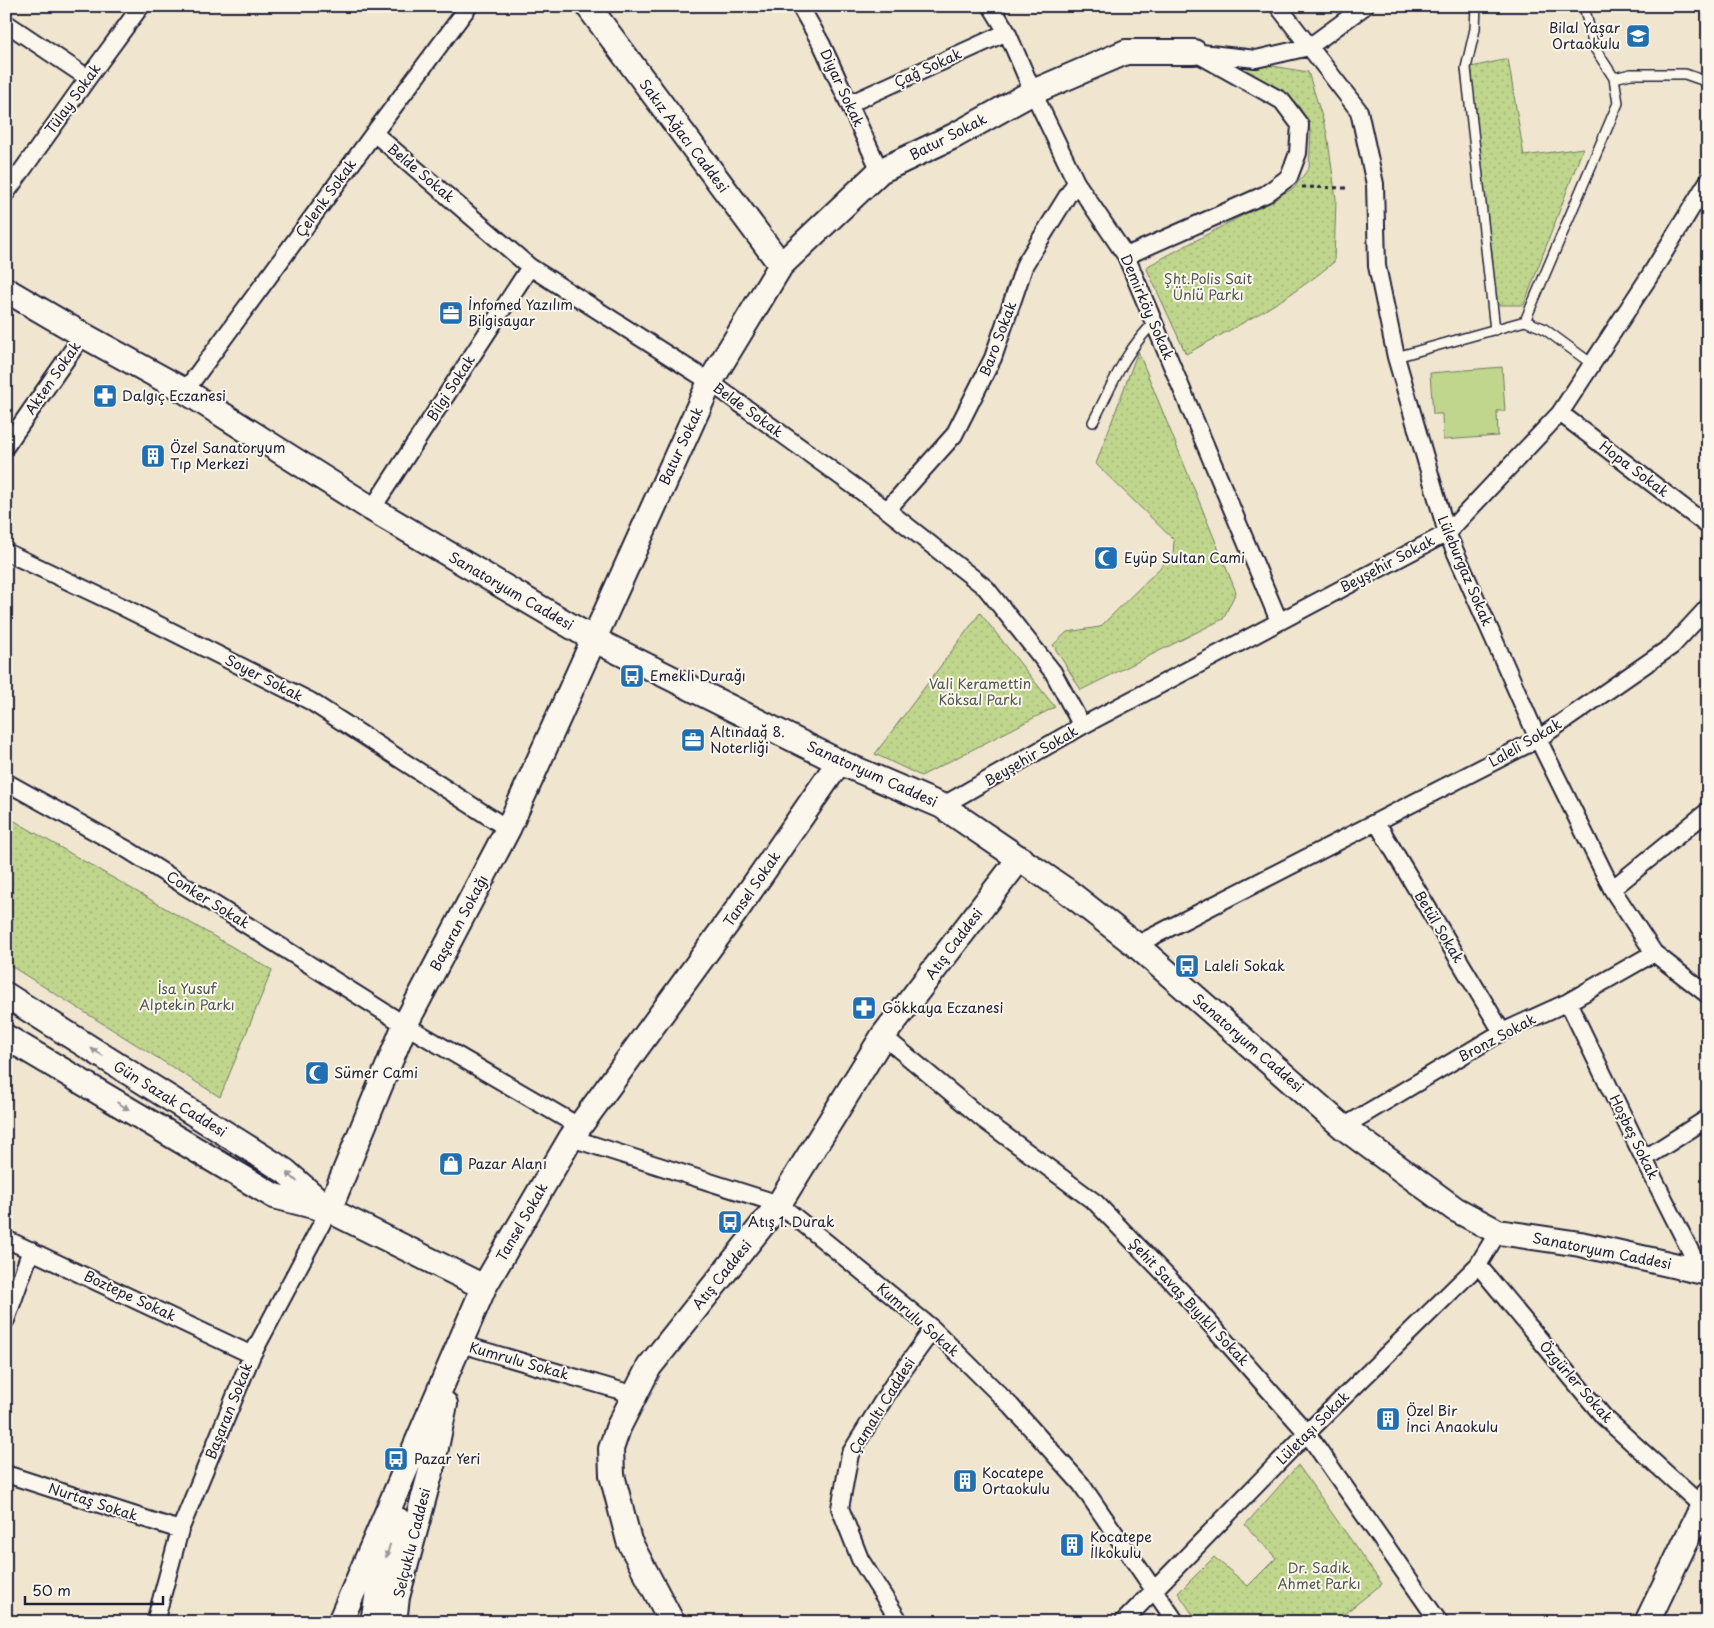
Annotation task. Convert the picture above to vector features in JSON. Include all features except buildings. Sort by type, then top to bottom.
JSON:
[{"type":"street","name":"Tülay Sokak","points":[[6,193],[141,6]]},
{"type":"street","name":"Çelenk Sokak","points":[[186,391],[469,6]]},
{"type":"street","name":"Sakız Ağacı Caddesi","points":[[588,6],[781,265]]},
{"type":"street","name":"Diyar Sokak","points":[[800,6],[822,45],[880,171]]},
{"type":"street","name":"Demirköy Sokak","points":[[991,6],[1007,32],[1076,182],[1126,256],[1279,621]]},
{"type":"street","name":"Lüleburgaz Sokak","points":[[1278,6],[1359,111],[1375,184],[1377,266],[1396,356],[1447,533],[1538,739],[1612,889],[1654,954],[1708,995]]},
{"type":"street","points":[[1194,52],[1256,59],[1309,47],[1365,6]]},
{"type":"street","points":[[6,23],[88,78]]},
{"type":"street","name":"Çağ Sokak","points":[[849,104],[1007,32]]},
{"type":"street","name":"Batur Sokak","points":[[593,638],[710,382],[781,265],[880,171],[954,136],[1034,92],[1126,52],[1194,52],[1282,101],[1300,125],[1298,153],[1289,177],[1266,194],[1126,256]]},
{"type":"street","name":"Belde Sokak","points":[[374,133],[530,266],[710,382],[887,510],[986,588],[1053,672],[1082,726]]},
{"type":"street","name":"Beyşehir Sokak","points":[[942,806],[1082,726],[1447,533],[1560,413],[1649,277],[1708,181]]},
{"type":"street","name":"Baro Sokak","points":[[887,510],[954,435],[993,358],[1025,264],[1076,182]]},
{"type":"street","name":"Bilgi Sokak","points":[[372,509],[530,266]]},
{"type":"street","name":"Sanatoryum Caddesi","points":[[6,290],[83,335],[186,391],[372,509],[593,638],[839,762],[942,806],[1067,891],[1136,945],[1343,1127],[1455,1209],[1498,1232],[1580,1244],[1705,1272]]},
{"type":"street","name":"Akten Sokak","points":[[6,446],[83,335]]},
{"type":"street","name":"Hopa Sokak","points":[[1560,413],[1708,526]]},
{"type":"street","name":"Soyer Sokak","points":[[6,552],[123,607],[310,701],[508,829]]},
{"type":"street","name":"Laleli Sokak","points":[[1136,945],[1538,739],[1672,646],[1708,607]]},
{"type":"street","name":"Başaran Sokağı","points":[[329,1210],[405,1025],[508,829],[593,638]]},
{"type":"street","name":"Tansel Sokak","points":[[340,1622],[484,1288],[576,1133],[734,914],[839,762]]},
{"type":"street","name":"Conker Sokak","points":[[6,782],[128,850],[576,1133]]},
{"type":"street","points":[[1612,889],[1708,811]]},
{"type":"street","name":"Betül Sokak","points":[[1376,823],[1502,1032]]},
{"type":"street","name":"Atış Caddesi","points":[[672,1622],[629,1541],[612,1474],[611,1449],[618,1428],[649,1367],[779,1204],[883,1036],[1020,858]]},
{"type":"street","name":"Bronz Sokak","points":[[1343,1127],[1502,1032],[1568,1002],[1654,954]]},
{"type":"street","name":"Gün Sazak Caddesi","points":[[6,995],[285,1171],[329,1210]]},
{"type":"street","name":"Hoşbeş Sokak","points":[[1568,1002],[1644,1159],[1705,1272]]},
{"type":"street","name":"Şehit Savaş Bıyıklı Sokak","points":[[883,1036],[984,1120],[1096,1203],[1181,1291],[1307,1433],[1440,1622]]},
{"type":"street","name":"Gün Sazak Caddesi","points":[[6,1037],[274,1196],[329,1210],[484,1288]]},
{"type":"street","points":[[1644,1159],[1708,1118]]},
{"type":"street","name":"Kumrulu Sokak","points":[[576,1133],[779,1204],[933,1329],[1011,1406],[1081,1484],[1176,1622]]},
{"type":"street","name":"Başaran Sokak","points":[[155,1622],[180,1530],[252,1354],[329,1210]]},
{"type":"street","name":"Lületaşı Sokak","points":[[1123,1622],[1307,1433],[1478,1265],[1498,1232]]},
{"type":"street","name":"Boztepe Sokak","points":[[6,1239],[252,1354]]},
{"type":"street","points":[[6,1320],[31,1250]]},
{"type":"street","name":"Özgürler Sokak","points":[[1478,1265],[1604,1417],[1706,1503]]},
{"type":"street","name":"Çamaltı Caddesi","points":[[900,1622],[860,1559],[840,1508],[850,1454],[892,1386],[933,1329]]},
{"type":"street","name":"Kumrulu Sokak","points":[[458,1350],[635,1395]]},
{"type":"street","name":"Selçuklu Caddesi","points":[[373,1622],[382,1569],[416,1462],[458,1350]]},
{"type":"street","name":"Selçuklu Caddesi","points":[[394,1622],[397,1597],[432,1467],[458,1350]]},
{"type":"street","name":"Nurtaş Sokak","points":[[6,1474],[180,1530]]},
{"type":"street","points":[[1647,1622],[1706,1503]]},
{"type":"lane","points":[[1476,6],[1475,29],[1466,68],[1494,330]]},
{"type":"lane","points":[[1525,321],[1618,103],[1614,78],[1594,48],[1584,6]]},
{"type":"lane","points":[[1614,78],[1631,74],[1685,74],[1708,82]]},
{"type":"lane","points":[[1396,356],[1525,321],[1543,328],[1592,364]]},
{"type":"lane","points":[[1093,422],[1128,353],[1144,332],[1154,324]]},
{"type":"path","points":[[1276,186],[1346,188]]},
{"type":"green space","points":[[1508,59],[1524,156],[1583,148],[1524,305],[1495,305],[1471,67]]},
{"type":"green space","name":"Şht.Polis Sait Ünlü Parkı","points":[[1266,65],[1308,72],[1327,133],[1336,199],[1334,262],[1281,300],[1186,354],[1146,267],[1294,188],[1309,168],[1311,132],[1300,108],[1285,91],[1253,77],[1236,66]]},
{"type":"green space","points":[[1138,351],[1236,592],[1223,619],[1081,690],[1053,645],[1067,632],[1100,627],[1173,555],[1174,540],[1096,464]]},
{"type":"green space","points":[[1502,367],[1505,411],[1497,411],[1498,436],[1443,440],[1442,414],[1433,414],[1430,373]]},
{"type":"green space","name":"Vali Keramettin Köksal Parkı","points":[[980,613],[1055,707],[921,776],[875,754]]},
{"type":"green space","name":"İsa Yusuf Alptekin Parkı","points":[[6,816],[272,970],[220,1097],[6,963]]},
{"type":"green space","name":"Dr. Sadık Ahmet Parkı","points":[[1298,1465],[1382,1584],[1334,1622],[1198,1622],[1178,1593],[1214,1557],[1248,1586],[1276,1558],[1245,1525]]},
{"type":"place","name":"Bilal Yaşar Ortaokulu","points":[[1638,36]]},
{"type":"place","name":"İnfomed Yazılım Bilgisayar","points":[[451,313]]},
{"type":"place","name":"Dalgıç Eczanesi","points":[[105,396]]},
{"type":"place","name":"Özel Sanatoryum Tıp Merkezi","points":[[153,456]]},
{"type":"place","name":"Eyüp Sultan Cami","points":[[1106,558]]},
{"type":"place","name":"Emekli Durağı","points":[[632,676]]},
{"type":"place","name":"Altındağ 8. Noterliği","points":[[693,740]]},
{"type":"place","name":"Laleli Sokak","points":[[1187,966]]},
{"type":"place","name":"Gökkaya Eczanesi","points":[[864,1008]]},
{"type":"place","name":"Sümer Cami","points":[[317,1073]]},
{"type":"place","name":"Pazar Alanı","points":[[451,1164]]},
{"type":"place","name":"Atış 1. Durak","points":[[730,1222]]},
{"type":"place","name":"Özel Bir İnci Anaokulu","points":[[1388,1419]]},
{"type":"place","name":"Pazar Yeri","points":[[396,1459]]},
{"type":"place","name":"Kocatepe Ortaokulu","points":[[965,1481]]},
{"type":"place","name":"Kocatepe İlkokulu","points":[[1072,1545]]}]
